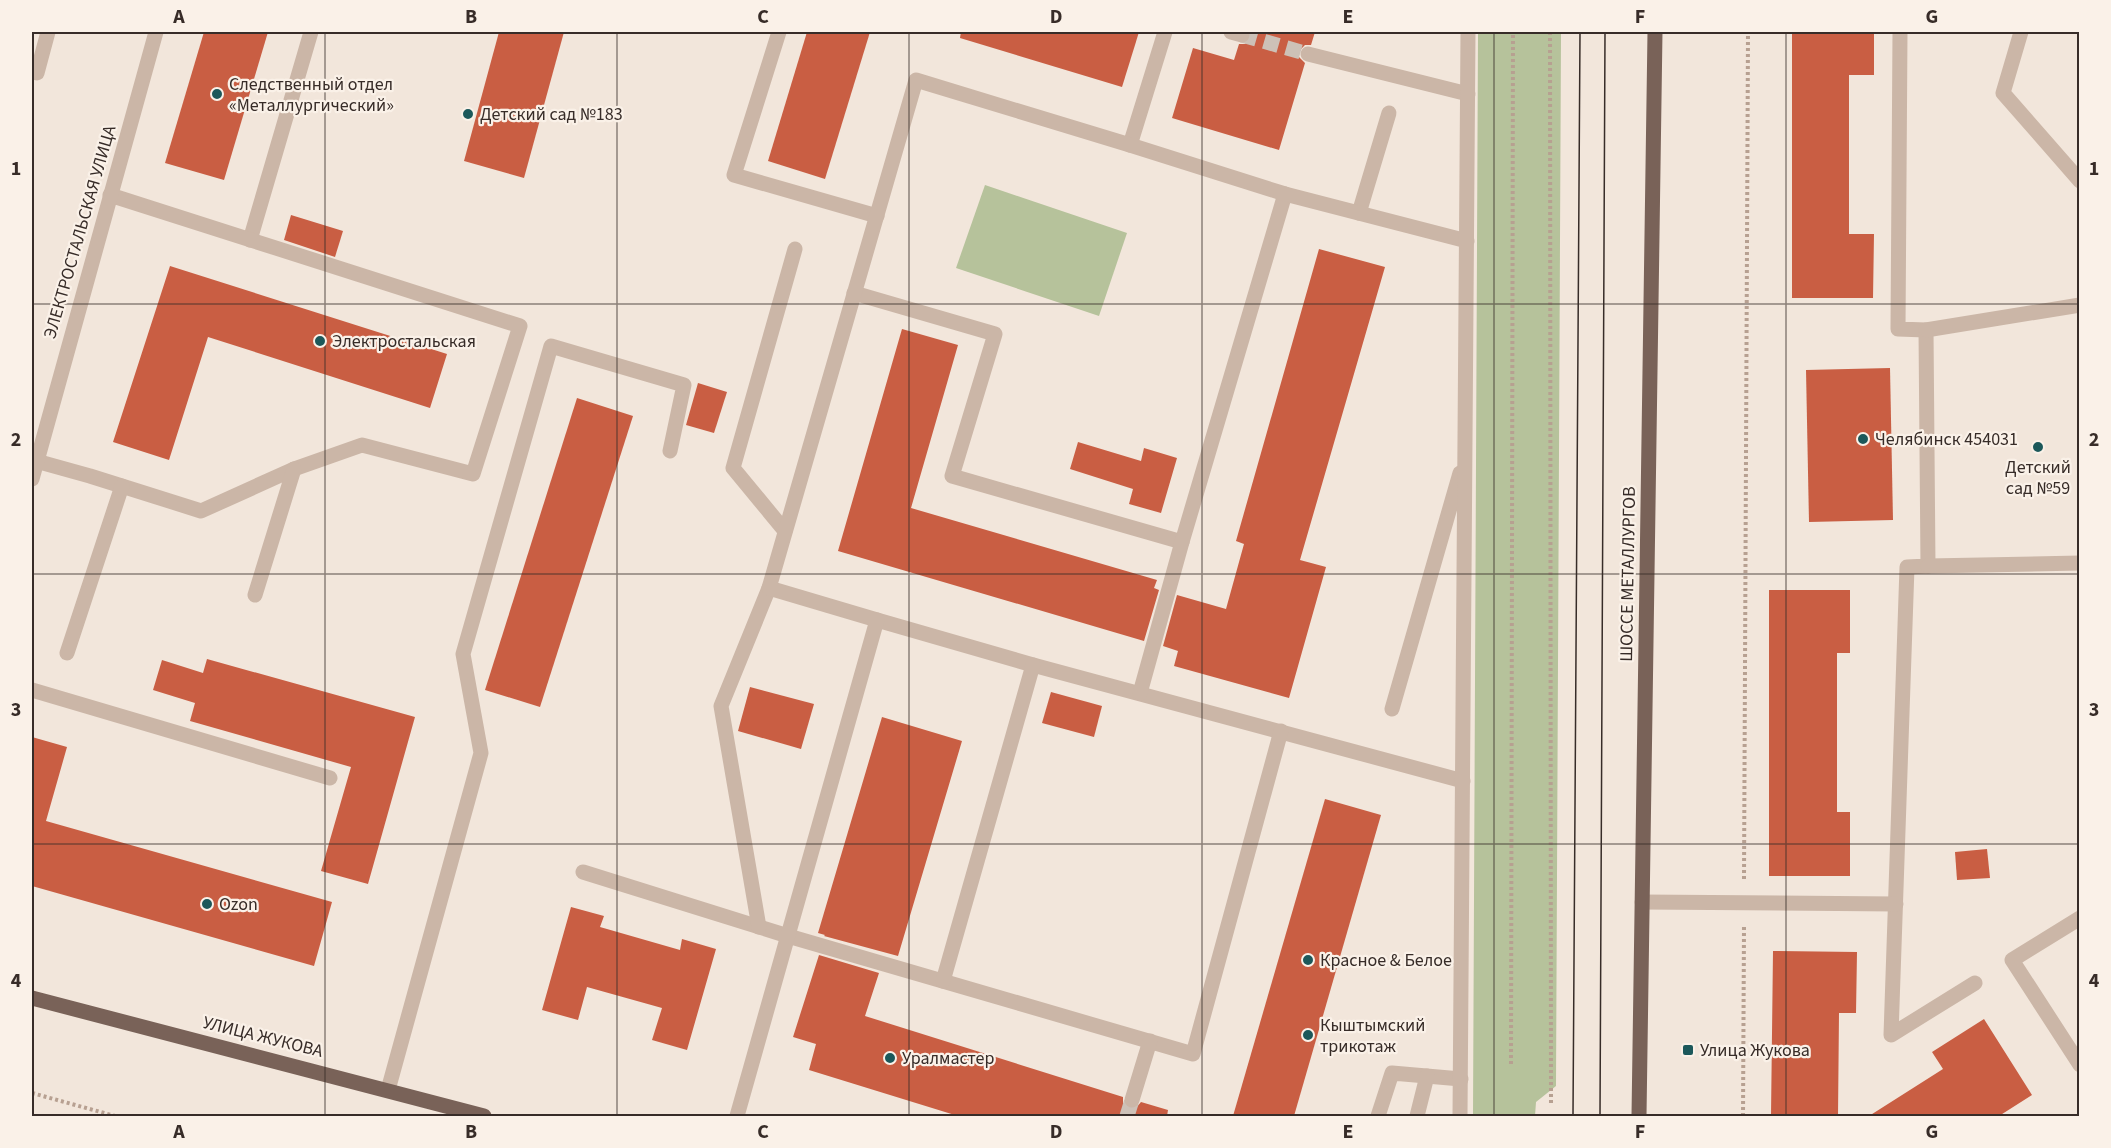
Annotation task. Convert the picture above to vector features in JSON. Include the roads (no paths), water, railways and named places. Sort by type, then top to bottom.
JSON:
[{"type":"main road","name":"ШОССЕ МЕТАЛЛУРГОВ","points":[[1639,1116],[1655,32]]},
{"type":"main road","name":"УЛИЦА ЖУКОВА","points":[[32,998],[484,1116]]},
{"type":"street","points":[[32,72],[37,73],[48,32]]},
{"type":"street","name":"ЭЛЕКТРОСТАЛЬСКАЯ УЛИЦА","points":[[32,478],[156,32]]},
{"type":"street","points":[[250,240],[311,32]]},
{"type":"street","points":[[779,32],[734,176],[877,216]]},
{"type":"street","points":[[1130,144],[1165,32]]},
{"type":"street","points":[[1460,1116],[1468,32]]},
{"type":"street","points":[[1900,32],[1898,329],[1926,330],[2079,305]]},
{"type":"street","points":[[2021,32],[2003,93],[2079,181]]},
{"type":"street","points":[[1308,54],[1468,94]]},
{"type":"street","points":[[759,927],[721,706],[768,588],[916,80],[1130,144],[1285,194],[1467,241]]},
{"type":"street","points":[[1359,213],[1389,112]]},
{"type":"street","points":[[1140,693],[1182,542],[1285,194]]},
{"type":"street","points":[[36,461],[201,511],[294,470],[362,445],[473,474],[520,326],[110,195]]},
{"type":"street","points":[[785,531],[732,468],[795,249]]},
{"type":"street","points":[[854,293],[995,334],[951,476],[1182,542]]},
{"type":"street","points":[[1926,330],[1928,566]]},
{"type":"street","points":[[388,1090],[481,753],[463,654],[551,346],[684,385],[670,451]]},
{"type":"street","points":[[1392,709],[1465,454]]},
{"type":"street","points":[[255,595],[294,470]]},
{"type":"street","points":[[67,653],[122,486]]},
{"type":"street","points":[[1975,983],[1891,1035],[1907,567],[2079,563]]},
{"type":"street","points":[[768,588],[1033,665],[1463,781]]},
{"type":"street","points":[[737,1116],[877,620]]},
{"type":"street","points":[[943,981],[1033,665]]},
{"type":"street","points":[[32,690],[330,778]]},
{"type":"street","points":[[583,872],[788,936],[1193,1054],[1281,731]]},
{"type":"street","points":[[1642,902],[1896,904]]},
{"type":"street","points":[[2079,918],[2012,960],[2079,1065]]},
{"type":"street","points":[[1132,1100],[1150,1041]]},
{"type":"street","points":[[1378,1116],[1392,1073],[1461,1079]]},
{"type":"street","points":[[1417,1116],[1427,1076]]},
{"type":"tunnel","points":[[1242,35],[1308,54]]},
{"type":"tunnel","points":[[1127,1116],[1132,1100]]},
{"type":"tram line","points":[[1573,1116],[1580,32]]},
{"type":"tram line","points":[[1600,1116],[1605,32]]},
{"type":"place","name":"Следственный отдел «Металлургический»","points":[[217,94]]},
{"type":"place","name":"Детский сад №183","points":[[468,114]]},
{"type":"place","name":"Электростальская","points":[[320,341]]},
{"type":"place","name":"Челябинск 454031","points":[[1863,439]]},
{"type":"place","name":"Детский сад №59","points":[[2038,447]]},
{"type":"place","name":"Ozon","points":[[207,904]]},
{"type":"place","name":"Красное & Белое","points":[[1308,960]]},
{"type":"place","name":"Кыштымский трикотаж","points":[[1308,1035]]},
{"type":"place","name":"Улица Жукова","points":[[1688,1050]]},
{"type":"place","name":"Уралмастер","points":[[890,1058]]}]
